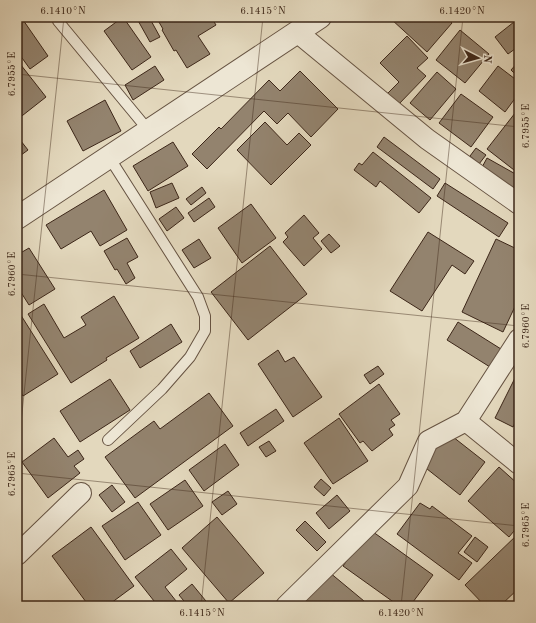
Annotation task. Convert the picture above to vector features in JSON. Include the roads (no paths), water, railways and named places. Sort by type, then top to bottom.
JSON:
[{"type":"street","points":[[17,218],[320,17]]},
{"type":"street","points":[[297,32],[427,139],[519,204]]},
{"type":"street","points":[[286,606],[408,486],[428,441],[466,421],[519,339]]},
{"type":"street","points":[[466,421],[519,464]]},
{"type":"street","points":[[17,555],[80,493]]},
{"type":"lane","points":[[58,21],[149,131]]},
{"type":"lane","points":[[108,440],[162,389],[190,357],[204,331],[205,316],[198,297],[109,157]]}]
